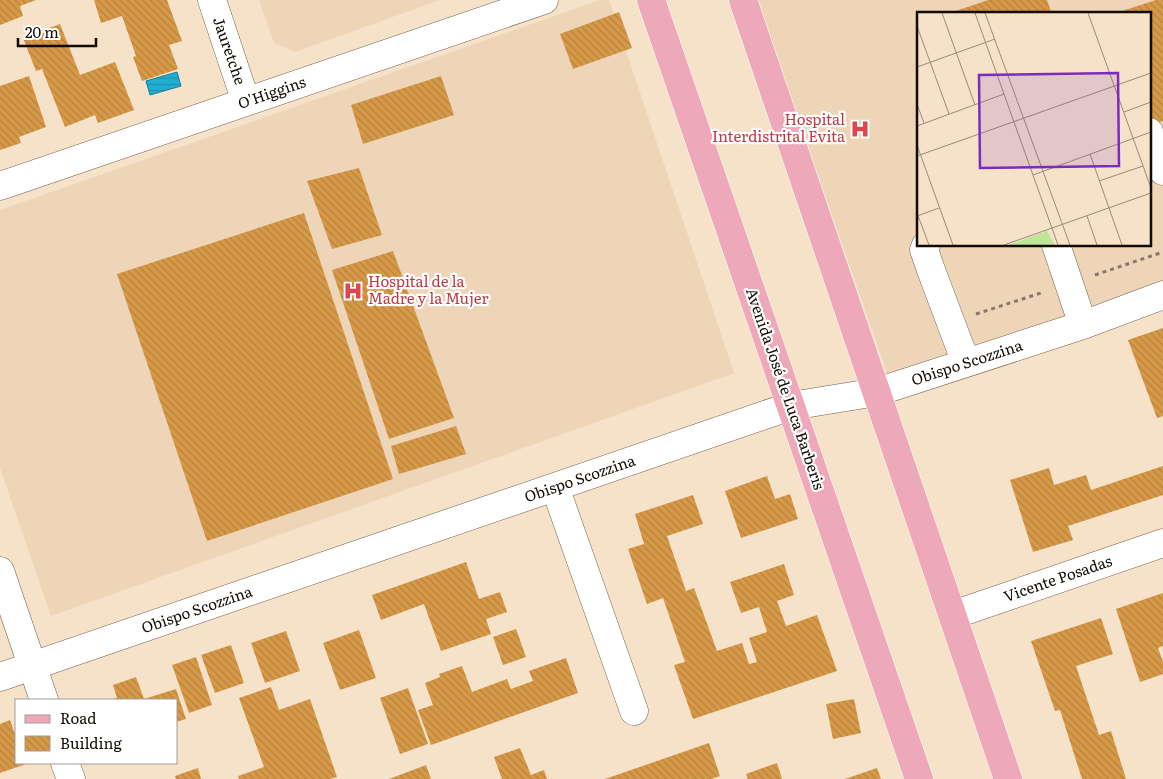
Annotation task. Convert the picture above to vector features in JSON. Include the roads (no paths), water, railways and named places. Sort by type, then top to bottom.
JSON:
[{"type":"main road","name":"Avenida José de Luca Barberis","points":[[651,0],[918,779]]},
{"type":"main road","points":[[744,0],[1008,779]]},
{"type":"street","name":"Jauretche","points":[[212,0],[246,102]]},
{"type":"street","name":"O'Higgins","points":[[0,186],[544,0]]},
{"type":"street","points":[[1150,135],[1163,171]]},
{"type":"street","points":[[926,246],[924,250],[966,363]]},
{"type":"street","points":[[1056,246],[1083,325]]},
{"type":"street","name":"Obispo Scozzina","points":[[0,678],[790,406],[877,392],[1083,325],[1163,295]]},
{"type":"street","points":[[555,488],[634,711]]},
{"type":"street","name":"Vicente Posadas","points":[[953,615],[1163,543]]},
{"type":"street","points":[[0,570],[44,699]]},
{"type":"street","points":[[66,764],[71,779]]},
{"type":"water","points":[[177,72],[181,86],[150,95],[146,81]]},
{"type":"place","name":"Hospital Interdistrital Evita","points":[[860,129]]},
{"type":"place","name":"Hospital de la Madre y la Mujer","points":[[353,291]]}]
